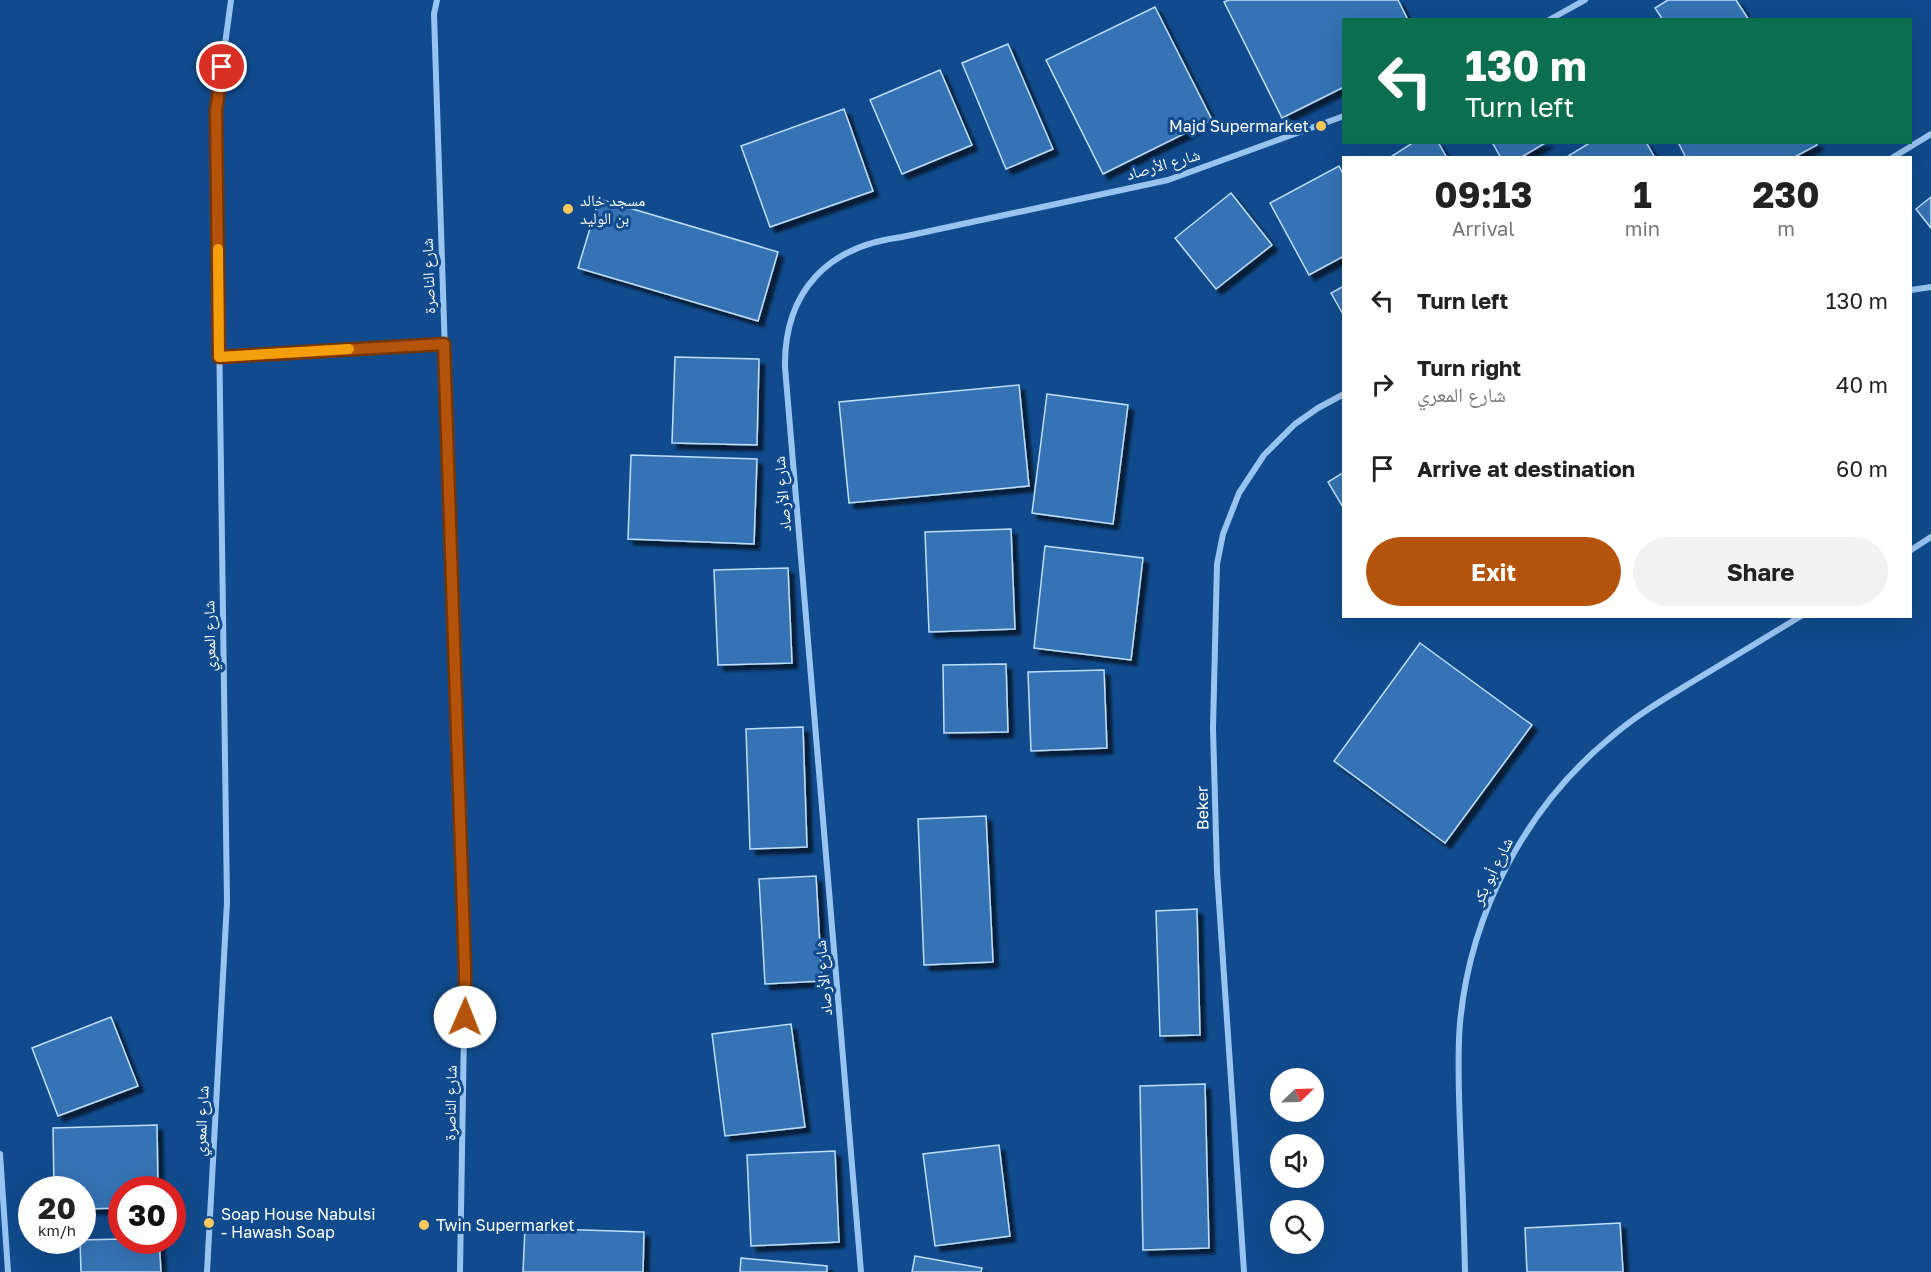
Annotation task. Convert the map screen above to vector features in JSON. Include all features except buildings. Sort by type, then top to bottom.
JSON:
[{"type":"street","name":"شارع المعري","points":[[207,1272],[227,902],[216,111],[231,0]]},
{"type":"street","name":"شارع الناصرة","points":[[437,0],[434,14],[465,970],[460,1272]]},
{"type":"street","points":[[1553,18],[1585,0]]},
{"type":"street","name":"شارع الأرصاد","points":[[861,1272],[785,367],[788,328],[795,307],[806,288],[821,272],[838,258],[857,247],[878,240],[902,237],[1168,180],[1342,117]]},
{"type":"street","points":[[1895,156],[1931,134]]},
{"type":"street","points":[[1912,290],[1931,286]]},
{"type":"street","points":[[219,357],[444,344]]},
{"type":"street","name":"Beker","points":[[1244,1272],[1217,872],[1213,728],[1217,564],[1223,534],[1239,493],[1264,455],[1295,424],[1342,395]]},
{"type":"street","points":[[1912,549],[1931,537]]},
{"type":"street","name":"شارع أبو بكر","points":[[1465,1272],[1459,1070],[1460,1024],[1475,943],[1489,903],[1507,866],[1527,830],[1552,796],[1579,766],[1610,738],[1662,701],[1798,618]]},
{"type":"street","points":[[0,1154],[8,1272]]},
{"type":"slow traffic","points":[[218,249],[219,357],[349,349]]},
{"type":"place","name":"Majd Supermarket","points":[[1321,126]]},
{"type":"place","name":"مسجد خالد بن الوليد","points":[[568,209]]},
{"type":"place","name":"Soap House Nabulsi - Hawash Soap","points":[[209,1223]]},
{"type":"place","name":"Twin Supermarket","points":[[424,1225]]},
{"type":"route","points":[[222,67],[216,111],[219,357],[444,344],[465,1017]]}]
